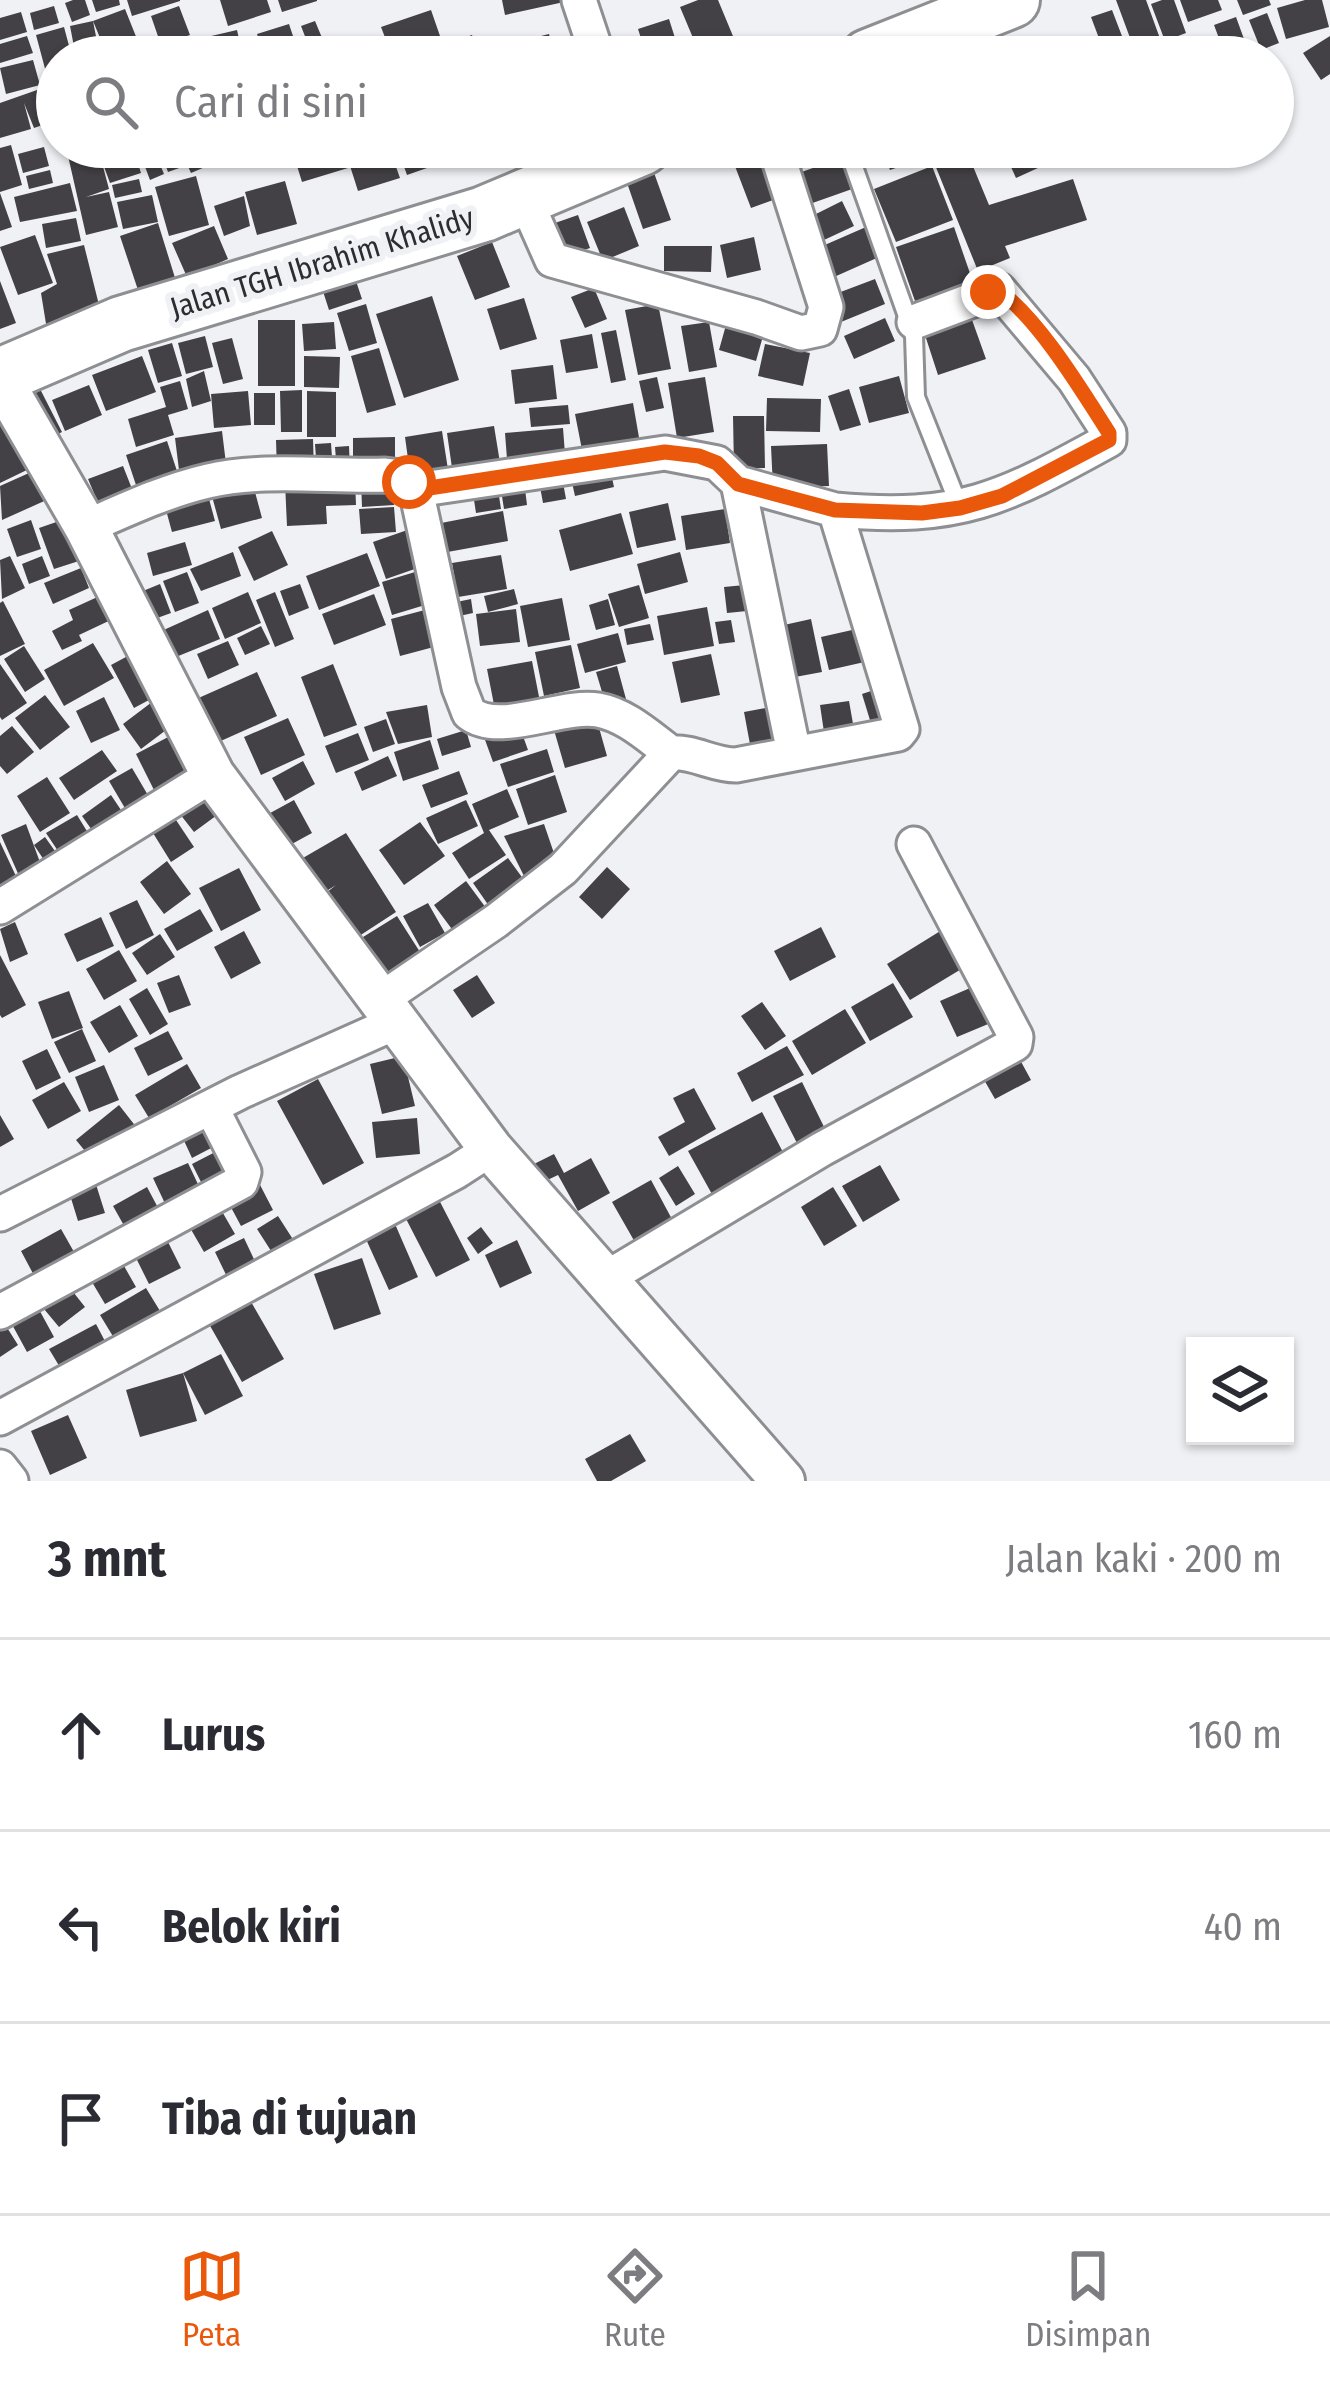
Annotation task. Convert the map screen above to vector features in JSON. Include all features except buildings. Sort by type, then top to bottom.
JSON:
[{"type":"main road","points":[[921,36],[1011,0]]},
{"type":"main road","name":"Jalan TGH Ibrahim Khalidy","points":[[0,377],[121,324],[333,262],[524,197],[590,168]]},
{"type":"street","points":[[579,0],[591,36]]},
{"type":"street","points":[[524,197],[552,260],[810,333],[820,329],[826,308],[782,168]]},
{"type":"street","points":[[86,527],[211,481],[253,476],[385,476],[400,477],[416,490],[665,452],[717,463],[738,484],[835,510],[922,513],[960,508],[1014,491],[1109,440],[1074,379],[998,290],[914,322]]},
{"type":"street","points":[[0,377],[86,527],[213,775],[453,1099],[461,1167],[604,1279],[778,1479]]},
{"type":"street","points":[[738,484],[794,753]]},
{"type":"street","points":[[416,490],[459,687],[469,713],[489,722],[567,710],[602,710],[620,716],[671,753],[683,752],[722,765],[898,734],[902,729],[835,510]]},
{"type":"street","points":[[0,1214],[389,1011],[563,869],[671,753]]},
{"type":"street","points":[[0,907],[213,775]]},
{"type":"street","points":[[604,1279],[822,1149],[1015,1044],[1016,1037],[914,844]]},
{"type":"street","points":[[0,1312],[241,1182],[244,1172],[211,1107]]},
{"type":"street","points":[[0,1418],[461,1167]]},
{"type":"street","points":[[0,1467],[11,1481]]},
{"type":"lane","points":[[854,168],[914,336],[916,397],[960,508]]},
{"type":"route","points":[[409,482],[416,490],[665,452],[699,456],[731,473],[738,484],[835,510],[944,512],[988,500],[1109,440],[1074,379],[1043,339],[1006,296],[998,290],[988,292]]}]
